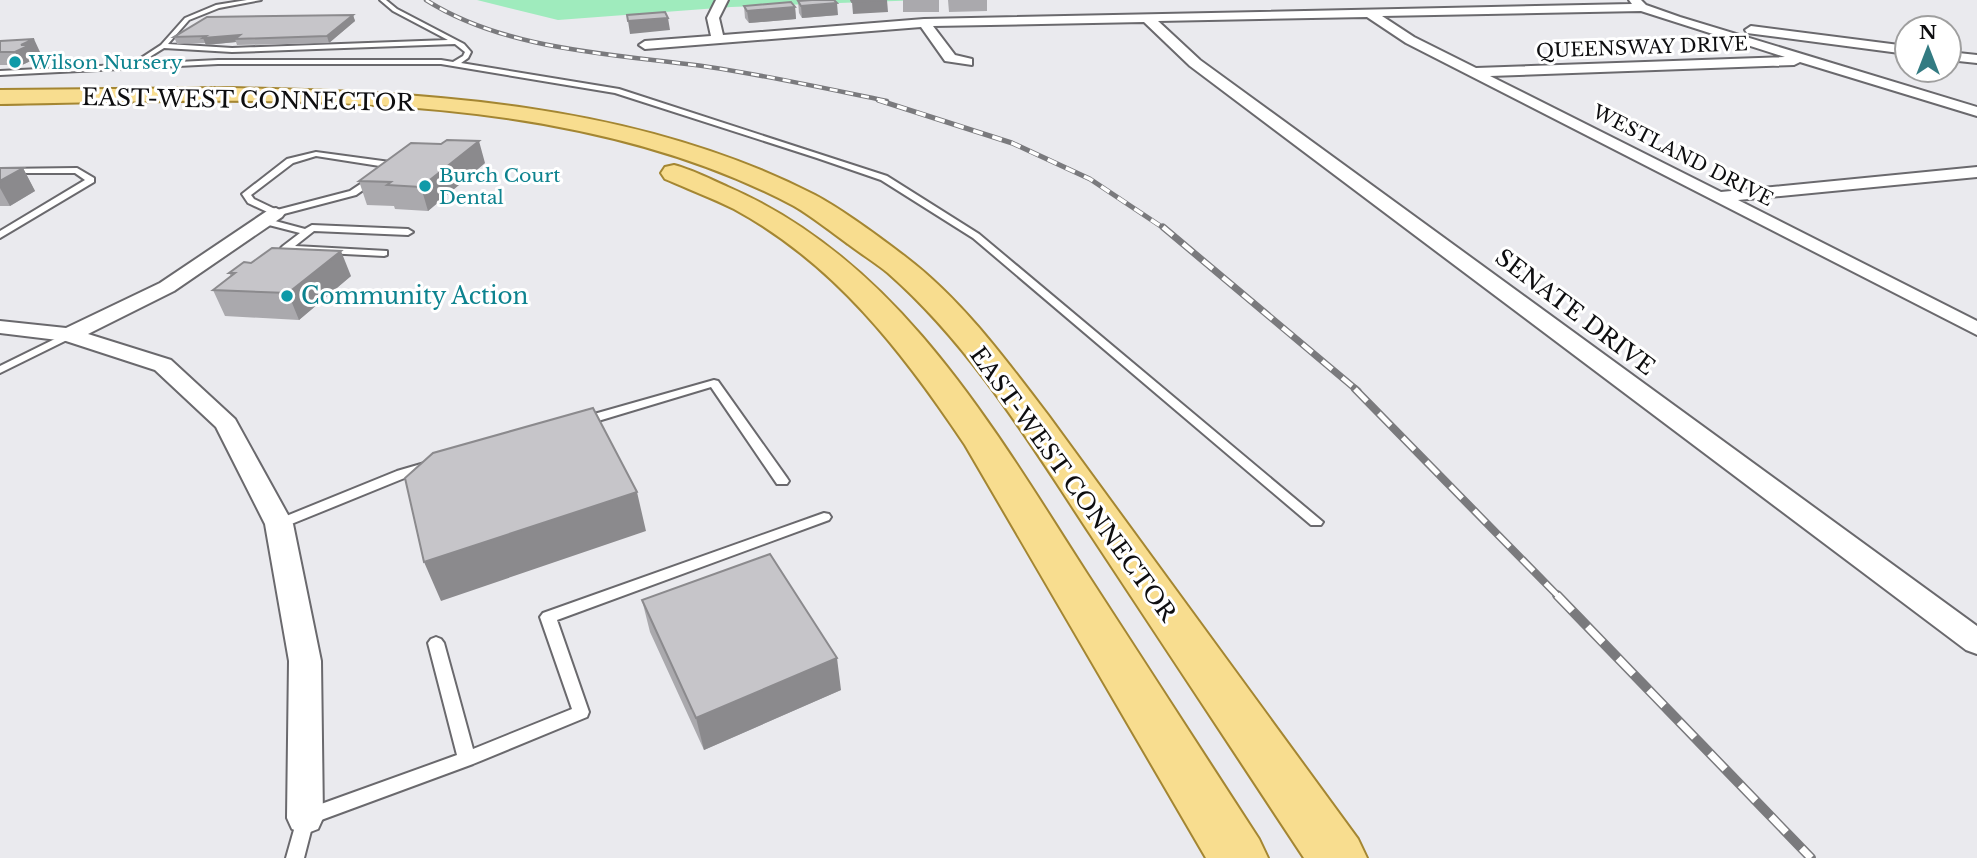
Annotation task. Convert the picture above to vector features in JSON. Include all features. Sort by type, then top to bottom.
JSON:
[{"type":"main road","name":"EAST-WEST CONNECTOR","points":[[0,97],[317,96],[486,109],[588,126],[684,151],[741,172],[815,208],[894,263],[931,296],[1003,381],[1337,858]]},
{"type":"main road","name":"EAST-WEST CONNECTOR","points":[[0,110],[273,110],[368,114],[468,124],[559,139],[621,155],[683,176],[759,212],[822,254],[866,291],[932,368],[1001,471],[1238,858]]},
{"type":"street","points":[[718,38],[713,18],[722,0]]},
{"type":"street","points":[[645,45],[924,23],[1372,15],[1638,4],[1676,20],[1977,112]]},
{"type":"street","name":"WESTLAND DRIVE","points":[[1372,15],[1394,31],[1977,329]]},
{"type":"street","name":"SENATE DRIVE","points":[[1147,18],[1195,62],[1977,642]]},
{"type":"street","points":[[1676,20],[1893,48]]},
{"type":"street","points":[[924,23],[950,58],[967,62]]},
{"type":"street","points":[[1741,39],[1756,31]]},
{"type":"street","name":"QUEENSWAY DRIVE","points":[[1476,72],[1810,60]]},
{"type":"street","points":[[1720,197],[1977,172]]},
{"type":"street","points":[[69,335],[167,287],[270,217]]},
{"type":"street","points":[[0,327],[69,335],[163,365],[226,424],[279,524],[305,661],[305,818]]},
{"type":"lane","points":[[134,64],[163,46],[187,19],[218,6],[258,0]]},
{"type":"lane","points":[[383,0],[395,10],[468,52],[466,57],[455,64]]},
{"type":"lane","points":[[163,46],[232,50],[454,42]]},
{"type":"lane","points":[[0,73],[134,64],[307,60],[455,64],[616,91],[884,178],[976,236],[1316,522]]},
{"type":"lane","points":[[270,217],[353,192],[390,168],[390,164],[316,154],[300,157],[290,160],[246,194],[270,217],[307,232]]},
{"type":"lane","points":[[0,170],[77,170],[91,180],[0,235]]},
{"type":"lane","points":[[384,253],[286,247],[312,228],[408,232]]},
{"type":"lane","points":[[0,370],[69,335]]},
{"type":"lane","points":[[571,425],[714,383],[782,481]]},
{"type":"lane","points":[[279,524],[402,474],[441,463]]},
{"type":"lane","points":[[295,858],[305,818],[467,759],[581,712],[548,617],[824,517]]},
{"type":"lane","points":[[436,643],[467,759]]},
{"type":"green space","points":[[477,0],[923,0],[731,7],[558,20]]},
{"type":"building","points":[[834,0],[837,3],[801,6],[798,1]]},
{"type":"building","points":[[851,0],[887,0],[852,2]]},
{"type":"building","points":[[791,2],[795,7],[747,11],[744,6]]},
{"type":"building","points":[[665,12],[668,18],[628,21],[627,15]]},
{"type":"building","points":[[353,15],[327,36],[235,39],[240,35],[174,37],[207,17]]},
{"type":"building","points":[[34,39],[21,45],[30,45],[15,52],[0,52],[0,41]]},
{"type":"building","points":[[447,140],[479,141],[421,187],[359,181],[411,143],[441,144]]},
{"type":"building","points":[[0,168],[23,168],[0,181]]},
{"type":"building","points":[[272,248],[341,251],[288,293],[213,290],[235,273],[229,273],[244,262],[251,263]]},
{"type":"building","points":[[593,408],[637,492],[424,562],[405,478],[433,453]]},
{"type":"building","points":[[770,554],[837,658],[696,718],[642,600]]},
{"type":"railway","points":[[426,0],[457,17],[526,40],[600,54],[709,67],[887,101]]},
{"type":"railway","points":[[878,100],[1012,143],[1090,179],[1165,229]]},
{"type":"railway","points":[[1163,227],[1358,391]]},
{"type":"railway","points":[[1355,389],[1559,597]]},
{"type":"railway","points":[[1557,595],[1811,858]]},
{"type":"place","name":"Wilson Nursery","points":[[15,62]]},
{"type":"place","name":"Burch Court Dental","points":[[425,186]]},
{"type":"place","name":"Community Action","points":[[287,296]]}]
